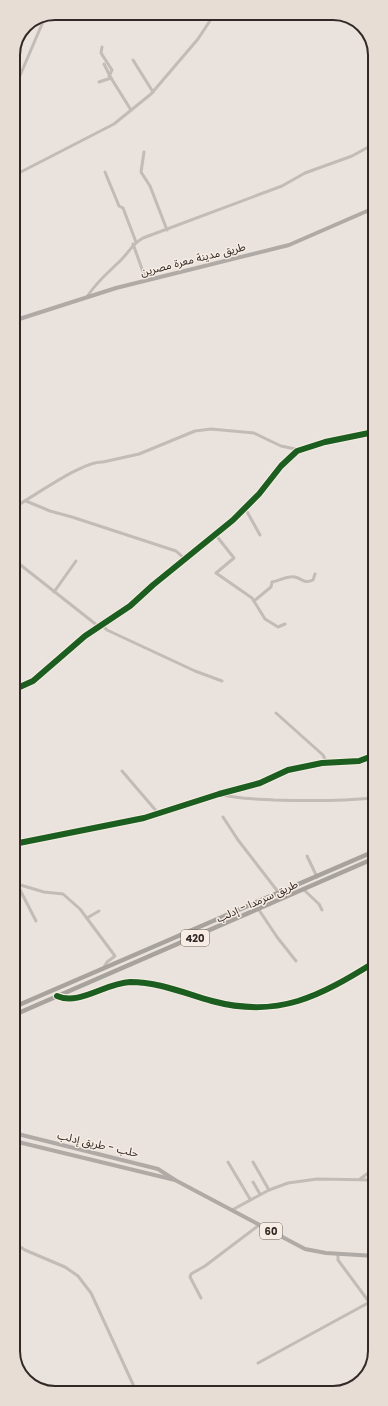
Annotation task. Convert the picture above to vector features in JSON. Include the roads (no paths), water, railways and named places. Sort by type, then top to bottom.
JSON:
[{"type":"highway","name":"طريق سرمدا - إدلب","points":[[20,1004],[368,855]]},
{"type":"highway","name":"طريق سرمدا - إدلب","points":[[20,1012],[259,910],[368,861]]},
{"type":"main road","name":"طريق مدينة معرة مصرين","points":[[20,319],[146,280],[289,245],[368,211]]},
{"type":"main road","name":"حلب - طريق إدلب","points":[[20,1134],[140,1163],[164,1171],[175,1180],[305,1249],[338,1254],[368,1256]]},
{"type":"main road","name":"حلب - طريق إدلب","points":[[20,1142],[175,1180]]},
{"type":"street","points":[[20,172],[114,124],[153,92],[198,39],[210,20]]},
{"type":"street","points":[[20,76],[43,23]]},
{"type":"street","points":[[99,82],[110,77],[112,70],[101,53],[102,47]]},
{"type":"street","points":[[133,60],[153,92]]},
{"type":"street","points":[[104,64],[110,77],[131,110]]},
{"type":"street","points":[[86,299],[93,287],[124,258],[134,243],[282,186],[305,173],[352,156],[368,147]]},
{"type":"street","points":[[144,152],[141,172],[150,186],[166,230]]},
{"type":"street","points":[[105,172],[119,206],[123,208],[146,280]]},
{"type":"street","points":[[20,504],[66,475],[97,461],[116,460],[139,454],[196,431],[211,429],[254,433],[281,446],[300,450]]},
{"type":"street","points":[[20,687],[33,681],[85,636],[130,606],[153,585],[186,560],[246,508],[260,494],[281,466],[300,450],[325,442],[368,433]]},
{"type":"street","points":[[26,501],[50,512],[72,516],[176,551],[186,560]]},
{"type":"street","points":[[246,508],[260,535]]},
{"type":"street","points":[[215,534],[234,558],[216,573],[254,601],[269,623],[278,627],[285,624]]},
{"type":"street","points":[[54,592],[76,561]]},
{"type":"street","points":[[20,565],[98,626]]},
{"type":"street","points":[[254,601],[271,587],[272,582],[280,578],[295,577],[304,583],[313,580],[315,574]]},
{"type":"street","points":[[102,625],[107,630],[222,682]]},
{"type":"street","points":[[276,713],[323,755],[328,763]]},
{"type":"street","points":[[20,843],[119,824],[260,783],[288,770],[328,763],[358,761],[368,757]]},
{"type":"street","points":[[122,771],[158,813]]},
{"type":"street","points":[[219,794],[235,798],[287,801],[339,801],[368,799]]},
{"type":"street","points":[[223,817],[234,835],[279,893]]},
{"type":"street","points":[[307,856],[317,877]]},
{"type":"street","points":[[20,885],[44,892],[63,894],[75,904],[88,918],[115,956],[106,963],[103,969]]},
{"type":"street","points":[[304,890],[319,904],[322,910]]},
{"type":"street","points":[[20,892],[36,921]]},
{"type":"street","points":[[259,910],[296,961]]},
{"type":"street","points":[[88,918],[99,911]]},
{"type":"street","points":[[57,996],[66,999],[78,998],[112,985],[127,982],[149,982],[242,1008],[271,1007],[294,1004],[316,995],[346,980],[368,966]]},
{"type":"street","points":[[228,1162],[250,1199]]},
{"type":"street","points":[[253,1162],[269,1190]]},
{"type":"street","points":[[360,1179],[368,1173]]},
{"type":"street","points":[[232,1210],[260,1194],[295,1182],[317,1179],[368,1180]]},
{"type":"street","points":[[253,1182],[260,1194]]},
{"type":"street","points":[[201,1298],[190,1277],[191,1274],[205,1266],[259,1225]]},
{"type":"street","points":[[20,1247],[65,1267],[78,1276],[91,1293],[134,1386]]},
{"type":"street","points":[[338,1254],[338,1260],[368,1300]]},
{"type":"street","points":[[258,1363],[368,1304]]}]
